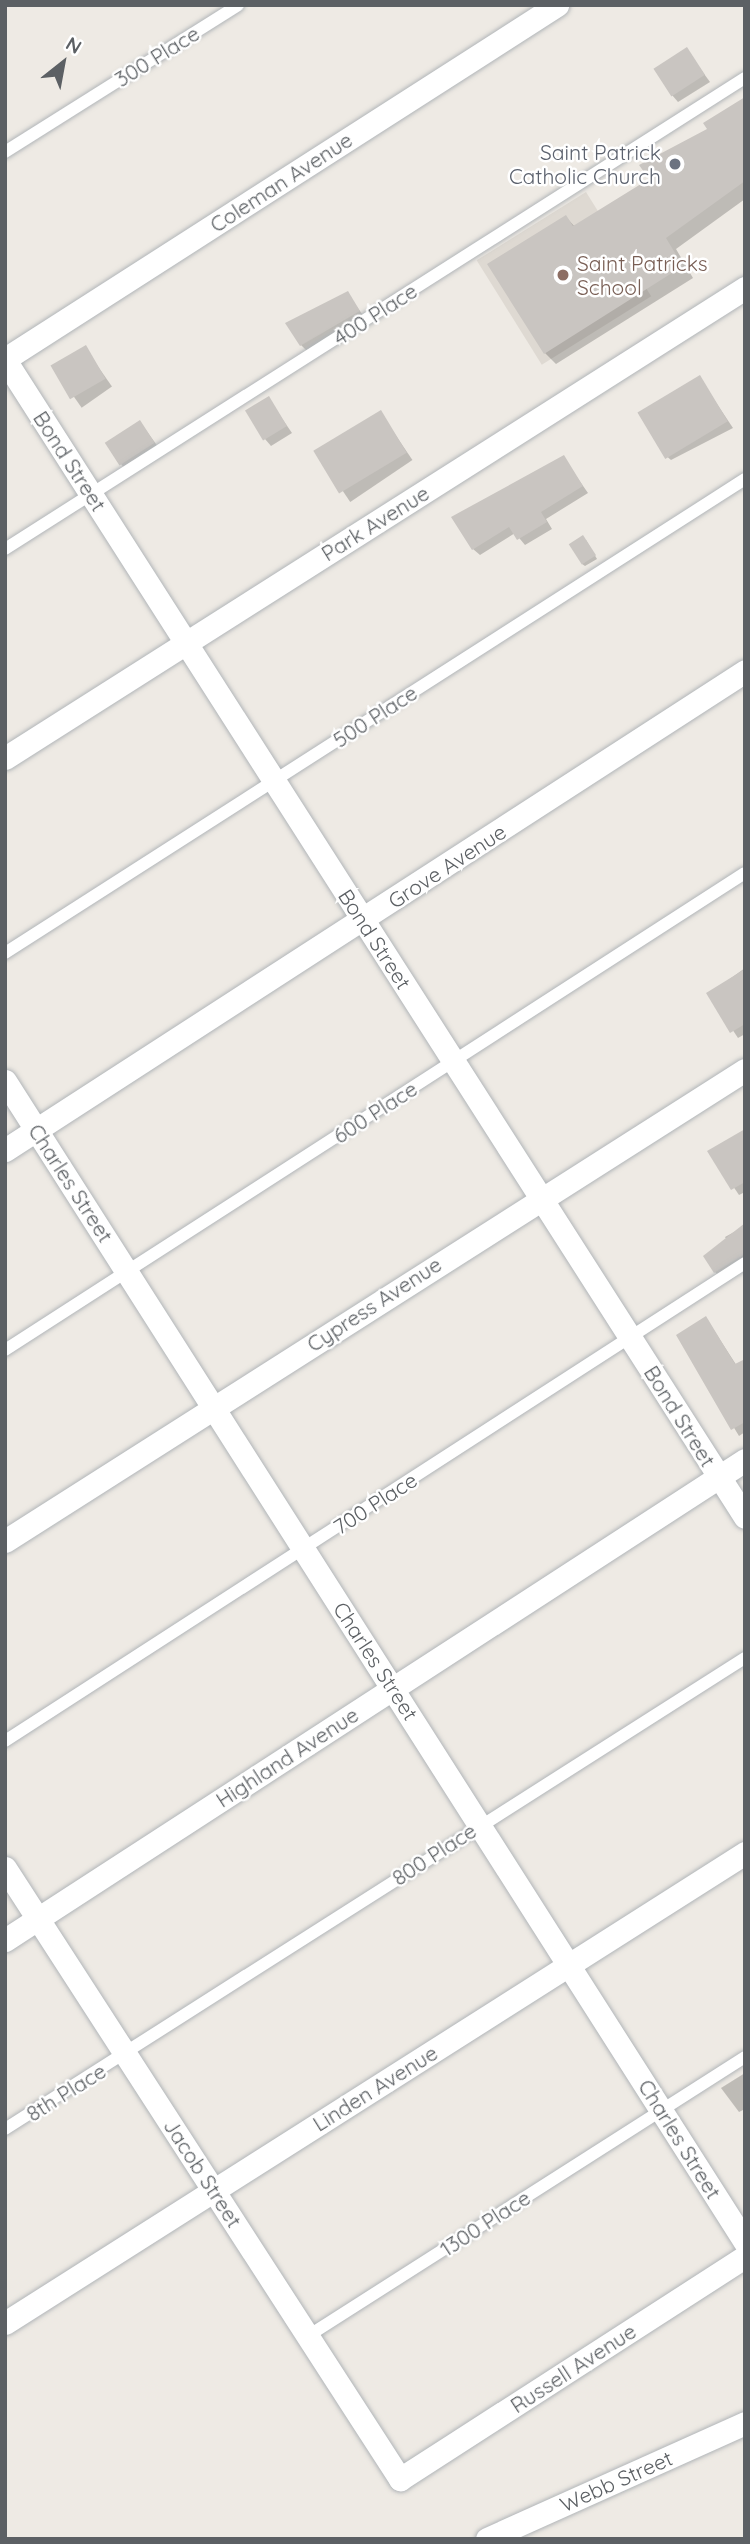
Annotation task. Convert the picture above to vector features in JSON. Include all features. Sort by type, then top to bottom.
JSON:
[{"type":"street","name":"Coleman Avenue","points":[[5,359],[557,5]]},
{"type":"street","name":"Park Avenue","points":[[5,758],[745,288]]},
{"type":"street","name":"Bond Street","points":[[5,359],[745,1517]]},
{"type":"street","name":"Grove Avenue","points":[[5,1150],[745,671]]},
{"type":"street","name":"Cypress Avenue","points":[[5,1541],[540,1197],[745,1070]]},
{"type":"street","name":"Charles Street","points":[[5,1081],[745,2242]]},
{"type":"street","name":"Highland Avenue","points":[[5,1940],[745,1460]]},
{"type":"street","name":"Linden Avenue","points":[[5,2323],[745,1853]]},
{"type":"street","name":"Jacob Street","points":[[5,1868],[400,2479]]},
{"type":"street","name":"Russell Avenue","points":[[400,2479],[745,2257]]},
{"type":"street","name":"Webb Street","points":[[487,2539],[745,2423]]},
{"type":"lane","name":"300 Place","points":[[5,152],[238,5]]},
{"type":"lane","name":"400 Place","points":[[5,549],[745,78]]},
{"type":"lane","name":"500 Place","points":[[5,953],[745,479]]},
{"type":"lane","name":"600 Place","points":[[5,1350],[745,873]]},
{"type":"lane","name":"700 Place","points":[[5,1741],[745,1263]]},
{"type":"lane","name":"800 Place","points":[[126,2055],[479,1824],[745,1658]]},
{"type":"lane","name":"8th Place","points":[[5,2129],[126,2055]]},
{"type":"lane","name":"1300 Place","points":[[308,2336],[745,2057]]},
{"type":"shaded area","name":"Saint Patricks School","points":[[586,192],[651,296],[542,365],[477,260]]},
{"type":"building","points":[[687,47],[705,75],[671,96],[653,69]]},
{"type":"building","points":[[745,97],[745,181],[666,238],[683,266],[544,354],[487,264],[566,215],[573,226],[649,179],[639,165],[707,129],[703,123]]},
{"type":"building","points":[[348,291],[360,311],[300,346],[285,323]]},
{"type":"building","points":[[86,345],[106,379],[70,399],[50,366]]},
{"type":"building","points":[[700,375],[728,421],[665,459],[637,413]]},
{"type":"building","points":[[269,396],[287,426],[263,440],[245,410]]},
{"type":"building","points":[[381,410],[407,453],[339,494],[313,451]]},
{"type":"building","points":[[140,420],[155,443],[119,466],[105,443]]},
{"type":"building","points":[[564,455],[583,486],[541,512],[547,522],[517,540],[509,527],[472,550],[451,517]]},
{"type":"building","points":[[583,535],[596,555],[582,564],[569,544]]},
{"type":"building","points":[[745,969],[745,1024],[730,1033],[706,993]]},
{"type":"building","points":[[745,1129],[745,1182],[731,1190],[707,1151]]},
{"type":"building","points":[[745,1223],[745,1254],[714,1273],[703,1256]]},
{"type":"building","points":[[706,1316],[735,1364],[745,1359],[745,1422],[731,1430],[676,1335]]},
{"type":"place","name":"Saint Patrick Catholic Church","points":[[675,164]]},
{"type":"place","name":"Saint Patricks School","points":[[563,275]]}]
